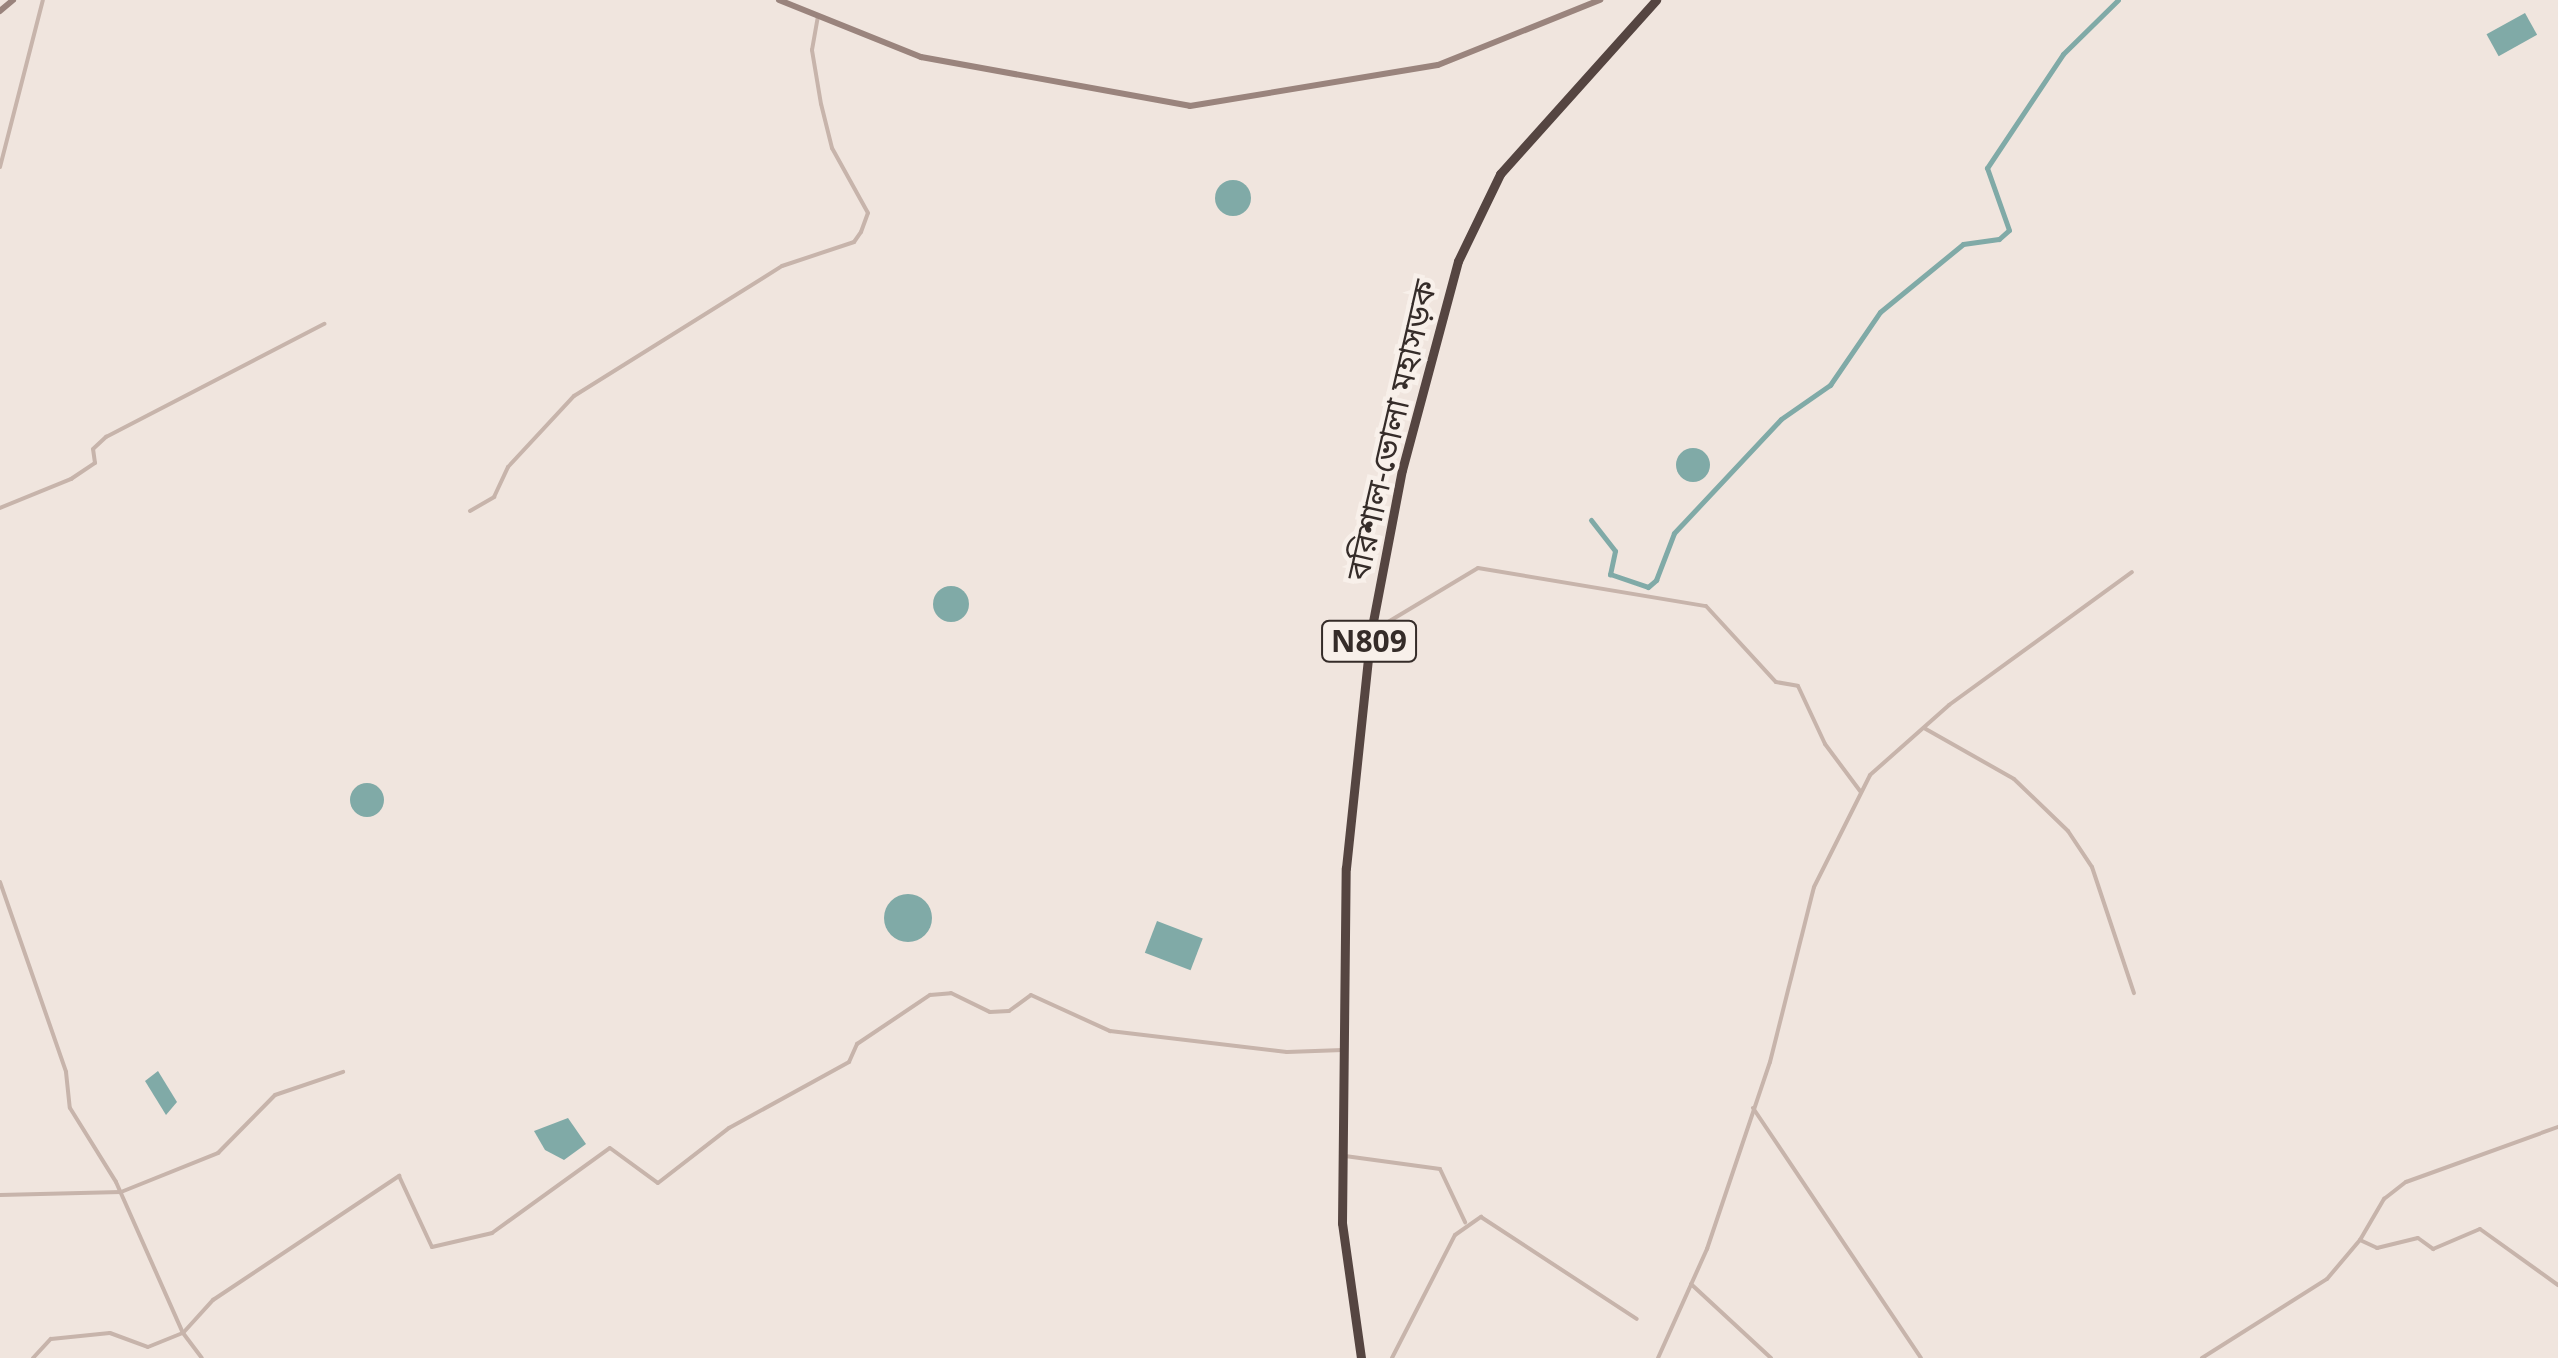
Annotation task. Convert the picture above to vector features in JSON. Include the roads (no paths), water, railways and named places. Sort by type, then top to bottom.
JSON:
[{"type":"highway","name":"বরিশাল-ভোলা মহাসড়ক","points":[[1361,1358],[1341,1156],[1350,811],[1370,632],[1402,470],[1458,261],[1500,174],[1656,0]]},
{"type":"main road","points":[[0,11],[14,0]]},
{"type":"main road","points":[[779,0],[945,63],[1190,106],[1438,66],[1600,0]]},
{"type":"street","points":[[0,167],[43,0]]},
{"type":"street","points":[[470,511],[494,497],[508,468],[574,396],[782,266],[854,242],[868,213],[832,148],[820,104],[812,50],[818,17]]},
{"type":"street","points":[[0,508],[71,479],[95,462],[93,449],[106,437],[324,324]]},
{"type":"street","points":[[1370,632],[1478,568],[1706,606],[1776,682],[1798,686],[1825,744],[1860,792]]},
{"type":"street","points":[[1658,1358],[1691,1284],[1753,1108],[1814,887],[1860,792],[1924,728],[2132,572]]},
{"type":"street","points":[[1924,728],[2014,779],[2068,830],[2092,867],[2134,994]]},
{"type":"street","points":[[0,882],[66,1072],[70,1108],[120,1192],[183,1333],[202,1358]]},
{"type":"street","points":[[33,1358],[51,1339],[110,1333],[148,1347],[183,1333],[213,1300],[398,1176],[432,1247],[492,1233],[610,1148],[658,1183],[728,1128],[849,1062],[858,1044],[930,995],[951,992],[990,1012],[1009,1011],[1031,995],[1110,1031],[1287,1052],[1343,1050]]},
{"type":"street","points":[[0,1195],[120,1192],[218,1152],[274,1095],[344,1072]]},
{"type":"street","points":[[1753,1108],[1921,1358]]},
{"type":"street","points":[[2202,1358],[2326,1279],[2360,1240],[2384,1199],[2406,1182],[2558,1128]]},
{"type":"street","points":[[1341,1156],[1440,1168],[1464,1222]]},
{"type":"street","points":[[1464,1222],[1499,1223],[1638,1320]]},
{"type":"street","points":[[1392,1358],[1464,1222]]},
{"type":"street","points":[[2360,1240],[2377,1248],[2418,1238],[2433,1249],[2480,1229],[2558,1284]]},
{"type":"street","points":[[1691,1284],[1772,1358]]},
{"type":"water","points":[[2525,13],[2537,35],[2499,56],[2487,34]]},
{"type":"water","points":[[1233,180],[1246,185],[1251,198],[1246,211],[1233,216],[1220,211],[1215,198],[1220,185]]},
{"type":"water","points":[[1693,448],[1705,453],[1710,465],[1705,477],[1693,482],[1681,477],[1676,465],[1681,453]]},
{"type":"water","points":[[951,586],[964,591],[969,604],[964,617],[951,622],[938,617],[933,604],[938,591]]},
{"type":"water","points":[[367,783],[379,788],[384,800],[379,812],[367,817],[355,812],[350,800],[355,788]]},
{"type":"water","points":[[908,894],[925,901],[932,918],[925,935],[908,942],[891,935],[884,918],[891,901]]},
{"type":"water","points":[[1157,921],[1203,939],[1191,970],[1145,953]]},
{"type":"water","points":[[158,1071],[177,1102],[166,1115],[145,1081]]},
{"type":"water","points":[[568,1118],[586,1144],[564,1160],[545,1150],[534,1131]]},
{"type":"waterway","points":[[1591,520],[1615,551],[1610,574],[1648,587],[1656,580],[1674,533],[1781,419],[1830,385],[1880,312],[1963,244],[1999,239],[2009,230],[1987,168],[2063,54],[2118,0]]}]
